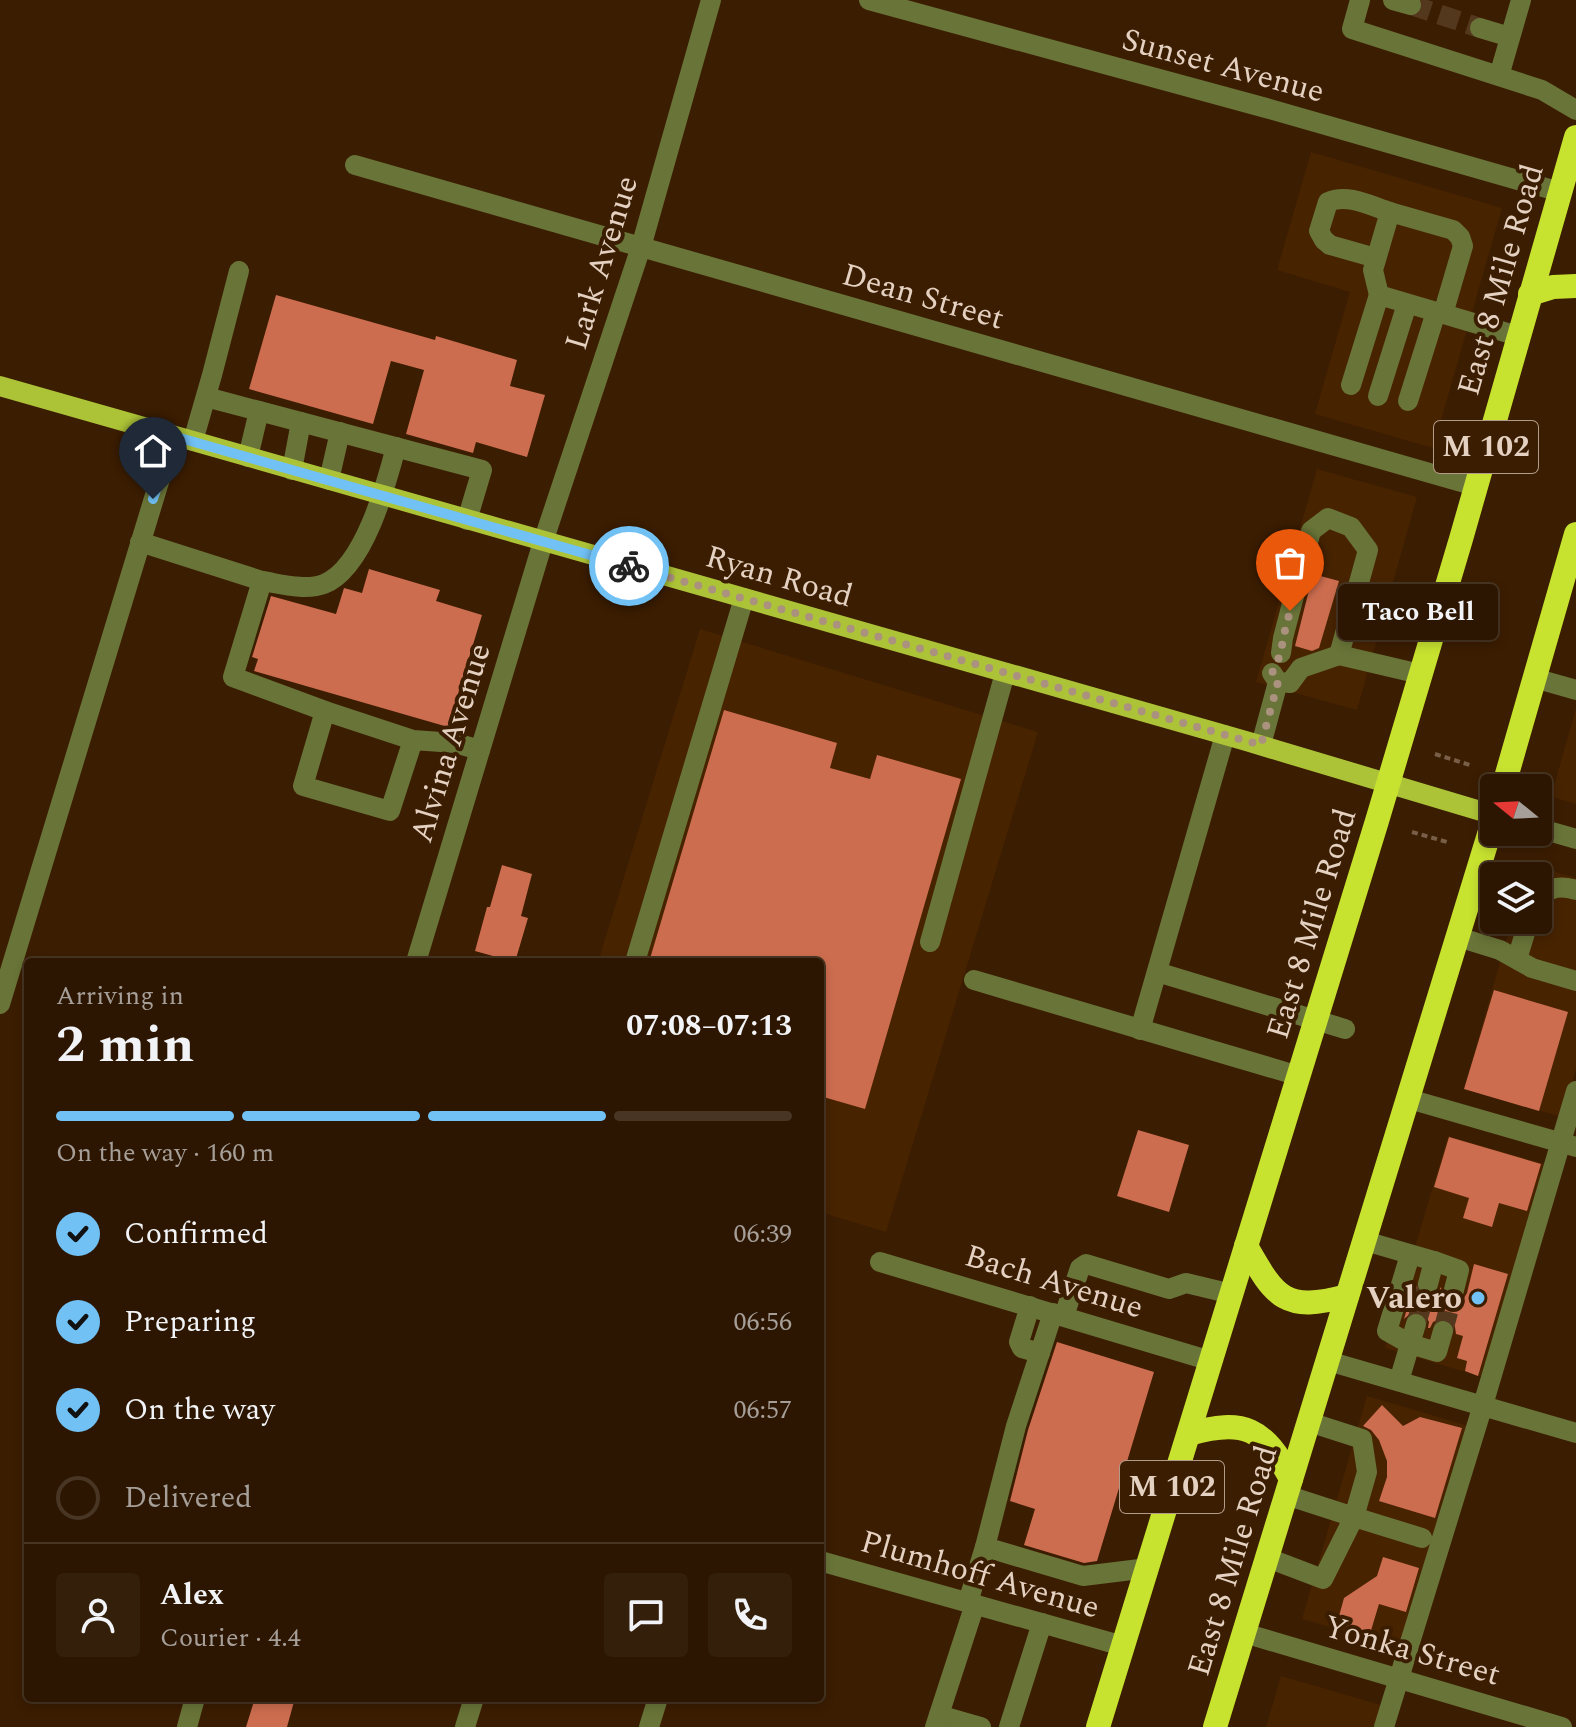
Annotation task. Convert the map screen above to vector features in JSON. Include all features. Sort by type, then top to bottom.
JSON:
[{"type":"highway","name":"East 8 Mile Road","points":[[1098,1727],[1388,783],[1576,137]]},
{"type":"highway","points":[[1530,294],[1553,287],[1576,286]]},
{"type":"highway","points":[[1507,774],[1576,534]]},
{"type":"highway","name":"East 8 Mile Road","points":[[1215,1727],[1485,846]]},
{"type":"highway","points":[[1246,1246],[1273,1289],[1283,1297],[1309,1303],[1347,1296]]},
{"type":"highway","points":[[1189,1434],[1228,1425],[1254,1432],[1279,1456],[1289,1487]]},
{"type":"main road","name":"Ryan Road","points":[[0,386],[1261,745],[1480,813]]},
{"type":"street","name":"Lark Avenue","points":[[543,542],[641,247],[711,0]]},
{"type":"street","name":"Sunset Avenue","points":[[869,0],[1560,192]]},
{"type":"street","points":[[1360,0],[1352,29],[1542,90],[1576,110]]},
{"type":"street","points":[[1499,76],[1521,0]]},
{"type":"street","points":[[1480,28],[1510,37]]},
{"type":"street","name":"Dean Street","points":[[355,165],[1475,486]]},
{"type":"street","points":[[1376,258],[1330,245],[1324,240],[1319,231],[1328,202],[1347,198],[1453,230],[1463,246],[1408,401]]},
{"type":"street","points":[[1351,385],[1379,295],[1373,270],[1390,212]]},
{"type":"street","points":[[0,1004],[140,542],[183,438],[206,397],[239,271]]},
{"type":"street","points":[[1379,295],[1518,336]]},
{"type":"street","points":[[1378,396],[1407,304]]},
{"type":"street","points":[[206,397],[482,470],[467,520]]},
{"type":"street","points":[[248,457],[259,411]]},
{"type":"street","points":[[292,470],[301,422]]},
{"type":"street","points":[[329,480],[340,432]]},
{"type":"street","points":[[140,542],[262,581],[307,587],[325,584],[341,572],[369,529],[396,447]]},
{"type":"street","points":[[1261,745],[1278,682],[1272,673],[1281,653],[1311,531],[1328,518],[1351,527],[1368,550],[1339,655]]},
{"type":"street","name":"Alvina Avenue","points":[[417,958],[543,542]]},
{"type":"street","points":[[262,581],[233,677],[413,740],[455,743],[480,750]]},
{"type":"street","points":[[636,958],[744,598]]},
{"type":"street","points":[[1281,653],[1301,668]]},
{"type":"street","points":[[1278,682],[1290,683],[1301,668],[1339,655],[1420,674]]},
{"type":"street","points":[[930,942],[1005,673]]},
{"type":"street","points":[[1534,678],[1576,690]]},
{"type":"street","points":[[325,711],[303,786],[390,811],[413,740]]},
{"type":"street","points":[[1140,1030],[1225,735]]},
{"type":"street","points":[[1552,832],[1576,839]]},
{"type":"street","points":[[1552,888],[1561,886],[1576,890]]},
{"type":"street","points":[[1517,959],[1525,934]]},
{"type":"street","points":[[1458,937],[1500,950],[1532,968],[1576,981]]},
{"type":"street","points":[[1157,972],[1345,1029]]},
{"type":"street","points":[[974,980],[1299,1076]]},
{"type":"street","points":[[1384,1727],[1483,1405],[1568,1145],[1576,1091]]},
{"type":"street","points":[[1409,1099],[1568,1145]]},
{"type":"street","points":[[1365,1241],[1459,1270],[1454,1290]]},
{"type":"street","points":[[1410,1255],[1387,1331],[1413,1334],[1437,1352],[1443,1331]]},
{"type":"street","points":[[1428,1284],[1434,1261]]},
{"type":"street","name":"Bach Avenue","points":[[880,1262],[1211,1361]]},
{"type":"street","points":[[981,1727],[937,1721],[1016,1426],[1040,1353],[1080,1268],[1086,1264],[1169,1289],[1186,1283],[1232,1294]]},
{"type":"street","points":[[1030,1306],[1019,1342],[1022,1348],[1040,1353]]},
{"type":"street","points":[[1399,1381],[1413,1334]]},
{"type":"street","points":[[1328,1361],[1576,1433]]},
{"type":"street","points":[[1268,1558],[1323,1579],[1354,1517],[1367,1472],[1362,1439],[1309,1422]]},
{"type":"street","points":[[1289,1487],[1354,1517],[1422,1538]]},
{"type":"street","points":[[985,1547],[1083,1576],[1148,1568]]},
{"type":"street","name":"Plumhoff Avenue","points":[[824,1562],[1123,1646]]},
{"type":"street","points":[[1009,1727],[1042,1623]]},
{"type":"street","name":"Yonka Street","points":[[1244,1633],[1562,1727]]},
{"type":"street","points":[[187,1727],[194,1702]]},
{"type":"street","points":[[465,1727],[473,1702]]},
{"type":"street","points":[[649,1727],[657,1702]]},
{"type":"path","points":[[1435,754],[1470,765]]},
{"type":"path","points":[[1412,832],[1447,842]]},
{"type":"shaded area","points":[[1311,152],[1502,208],[1433,448],[1315,414],[1350,292],[1277,270]]},
{"type":"shaded area","points":[[1317,469],[1417,497],[1357,710],[1256,682]]},
{"type":"shaded area","points":[[700,629],[1038,732],[886,1232],[824,1213],[824,958],[599,958]]},
{"type":"shaded area","points":[[1576,708],[1576,804],[1552,797]]},
{"type":"shaded area","points":[[1552,871],[1576,878],[1576,1069],[1562,1117],[1464,1089],[1508,934],[1552,934]]},
{"type":"shaded area","points":[[1448,1136],[1545,1164],[1482,1377],[1385,1348]]},
{"type":"shaded area","points":[[1367,1396],[1469,1426],[1404,1648],[1302,1619]]},
{"type":"shaded area","points":[[1281,1676],[1381,1705],[1374,1727],[1266,1727]]},
{"type":"building","points":[[276,295],[517,360],[510,386],[545,395],[527,457],[476,442],[473,453],[406,434],[424,370],[391,361],[373,424],[249,389]]},
{"type":"building","points":[[369,569],[440,590],[436,601],[482,615],[448,727],[254,671],[258,659],[252,657],[271,596],[336,614],[344,588],[362,593]]},
{"type":"building","points":[[1313,574],[1339,581],[1319,648],[1312,651],[1295,646]]},
{"type":"building","points":[[724,710],[837,743],[830,768],[870,779],[877,755],[961,779],[865,1109],[824,1097],[824,958],[650,958]]},
{"type":"building","points":[[502,865],[532,874],[521,916],[528,918],[516,958],[500,958],[475,951],[487,907],[490,907]]},
{"type":"building","points":[[1494,990],[1568,1012],[1539,1111],[1464,1089]]},
{"type":"building","points":[[1138,1130],[1189,1145],[1169,1212],[1117,1196]]},
{"type":"building","points":[[1449,1137],[1541,1164],[1527,1211],[1499,1203],[1492,1227],[1463,1218],[1469,1198],[1434,1187]]},
{"type":"building","points":[[1474,1264],[1508,1274],[1478,1376],[1465,1371],[1467,1361],[1457,1358],[1463,1336],[1456,1334],[1452,1321],[1439,1319],[1428,1328],[1426,1316],[1419,1311],[1412,1312],[1404,1319],[1415,1282],[1418,1293],[1424,1296],[1432,1296],[1441,1287],[1446,1300],[1458,1302],[1467,1293]]},
{"type":"building","points":[[1057,1342],[1154,1372],[1097,1561],[1084,1563],[1024,1545],[1035,1509],[1010,1501],[1028,1430]]},
{"type":"building","points":[[1382,1405],[1403,1426],[1420,1417],[1462,1428],[1435,1518],[1379,1501],[1387,1477],[1387,1461],[1379,1440],[1363,1426]]},
{"type":"building","points":[[1383,1557],[1419,1568],[1406,1612],[1379,1604],[1369,1637],[1336,1627],[1344,1598],[1377,1576]]},
{"type":"building","points":[[254,1702],[294,1702],[287,1727],[246,1727]]},
{"type":"tunnel","points":[[1411,5],[1480,28]]},
{"type":"tunnel","points":[[1416,1324],[1428,1284]]},
{"type":"tunnel","points":[[1443,1331],[1454,1290]]},
{"type":"way so far","points":[[629,566],[1261,745],[1278,682],[1272,673],[1281,653],[1290,611]]},
{"type":"place","name":"Taco Bell","points":[[1290,611]]},
{"type":"place","name":"Valero","points":[[1478,1298]]},
{"type":"route","points":[[153,499],[173,436],[629,566]]}]
